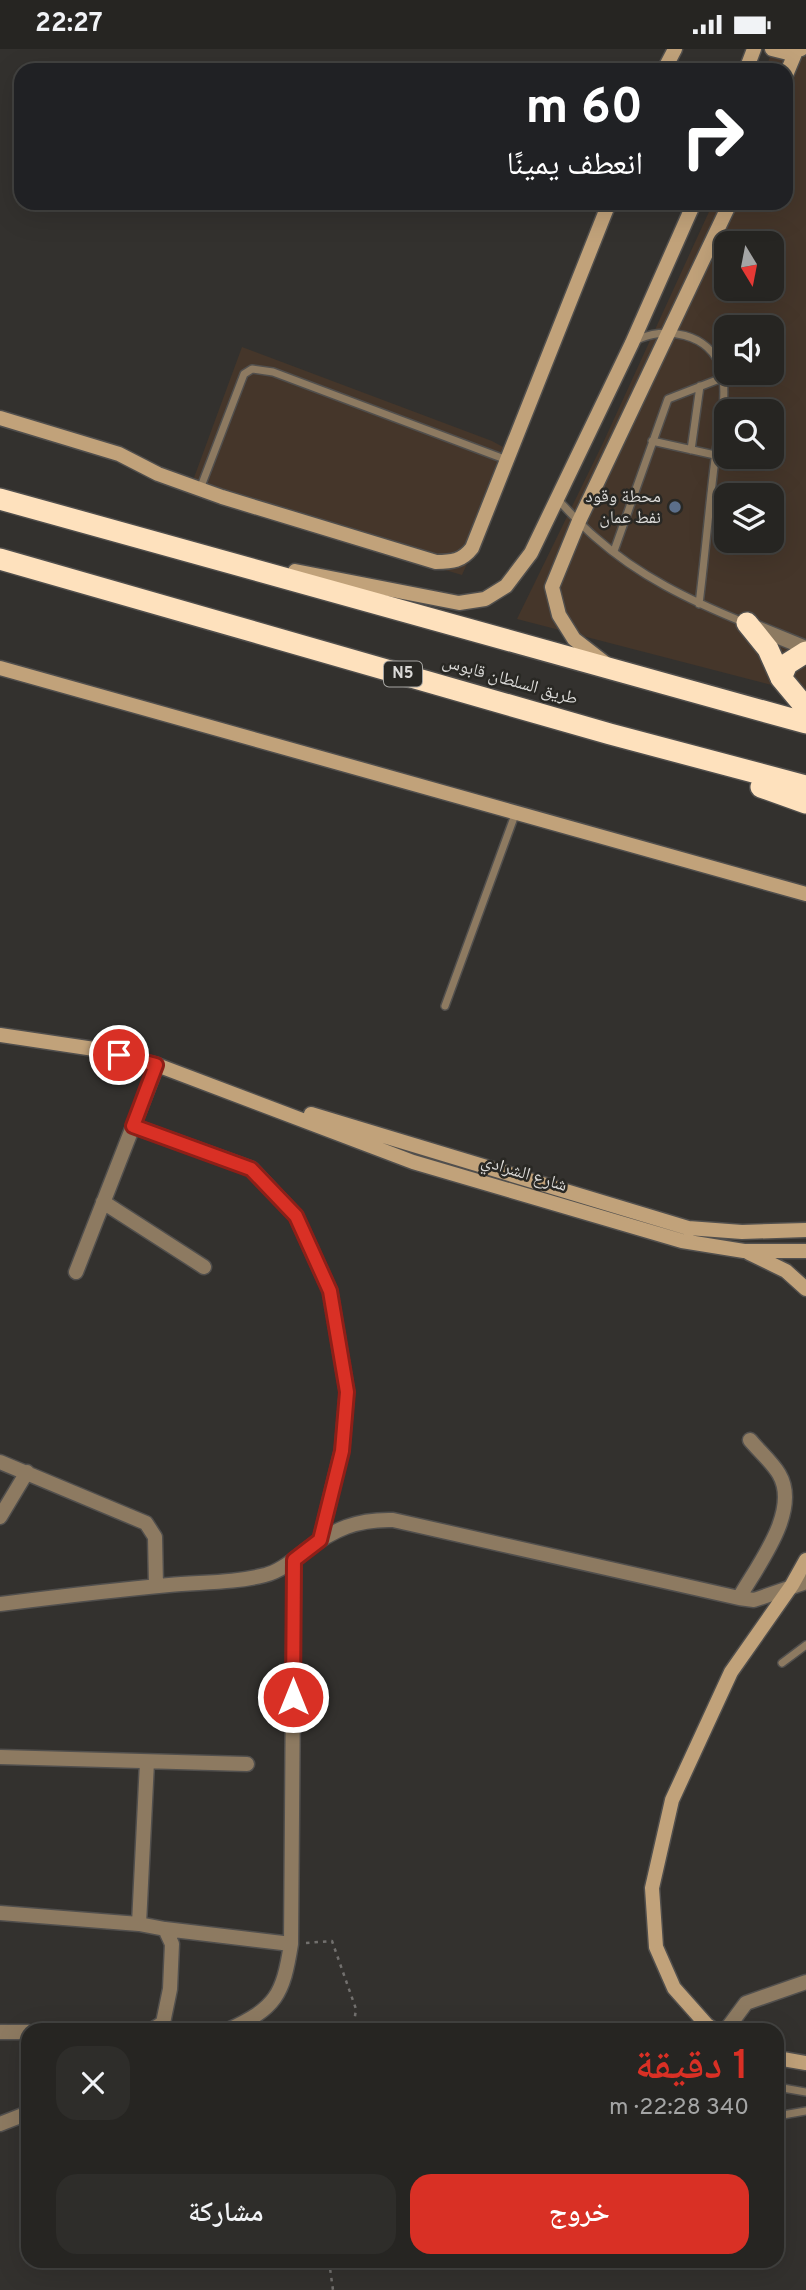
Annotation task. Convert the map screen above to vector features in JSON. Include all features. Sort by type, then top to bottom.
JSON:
[{"type":"highway","points":[[0,499],[806,723]]},
{"type":"highway","name":"طريق السلطان قابوس","points":[[0,559],[610,734],[806,786]]},
{"type":"highway","points":[[747,623],[768,649],[781,678],[806,708]]},
{"type":"highway","points":[[781,678],[787,664],[806,650]]},
{"type":"highway","points":[[610,734],[806,803]]},
{"type":"street","points":[[772,49],[788,53],[799,50]]},
{"type":"street","points":[[0,418],[119,454],[158,474],[200,489],[436,562],[464,558],[472,548],[606,210]]},
{"type":"street","points":[[162,544],[459,603],[485,599],[506,586],[531,553],[632,343],[691,210]]},
{"type":"street","points":[[615,670],[574,639],[559,615],[552,587],[579,521],[727,210]]},
{"type":"street","points":[[747,623],[806,650]]},
{"type":"street","points":[[0,668],[806,894]]},
{"type":"street","name":"شارع الشرادي","points":[[0,1035],[101,1050],[156,1065],[413,1162],[682,1241],[744,1251],[806,1251]]},
{"type":"street","points":[[76,1272],[156,1065]]},
{"type":"street","name":"شارع الشرادي","points":[[239,1096],[316,1115],[688,1228],[743,1232],[806,1230]]},
{"type":"street","points":[[133,1126],[251,1169],[296,1216],[330,1291],[347,1392],[342,1451],[320,1540]]},
{"type":"street","points":[[103,1202],[204,1266]]},
{"type":"street","points":[[744,1251],[786,1271],[806,1290]]},
{"type":"street","points":[[739,1598],[780,1528],[786,1498],[780,1475],[750,1440]]},
{"type":"street","points":[[0,1462],[146,1523],[155,1537],[156,1586]]},
{"type":"street","points":[[0,1517],[27,1472]]},
{"type":"street","points":[[0,1604],[268,1575],[320,1540],[351,1524],[375,1520],[393,1520],[739,1598],[754,1600],[799,1583]]},
{"type":"street","points":[[243,2023],[269,2006],[285,1982],[291,1944],[294,1560]]},
{"type":"street","points":[[705,2023],[674,1987],[656,1947],[652,1888],[672,1800],[731,1672],[799,1583],[806,1560]]},
{"type":"street","points":[[0,1757],[247,1765]]},
{"type":"street","points":[[139,1924],[146,1762]]},
{"type":"street","points":[[0,1913],[139,1924],[291,1944]]},
{"type":"street","points":[[163,2023],[170,1989],[172,1944],[165,1929]]},
{"type":"street","points":[[731,2023],[746,2003],[806,1982]]},
{"type":"street","points":[[0,2032],[21,2032]]},
{"type":"street","points":[[784,2059],[806,2063]]},
{"type":"street","points":[[0,2124],[21,2116]]},
{"type":"lane","points":[[632,343],[649,335],[669,332],[687,336],[706,346],[714,357]]},
{"type":"lane","points":[[200,489],[244,374],[252,369],[273,372],[507,460]]},
{"type":"lane","points":[[614,551],[668,399],[714,380]]},
{"type":"lane","points":[[691,450],[700,386]]},
{"type":"lane","points":[[652,441],[714,455]]},
{"type":"lane","points":[[699,604],[714,464]]},
{"type":"lane","points":[[556,498],[595,537],[646,575],[699,604],[747,623]]},
{"type":"lane","points":[[444,1006],[516,811]]},
{"type":"lane","points":[[782,1663],[806,1645]]},
{"type":"lane","points":[[784,2088],[806,2092]]},
{"type":"lane","points":[[784,2115],[806,2111]]},
{"type":"path","points":[[291,1944],[332,1941],[356,2010],[354,2023]]},
{"type":"path","points":[[330,2268],[333,2290]]},
{"type":"shaded area","points":[[773,49],[806,49],[806,694],[517,619],[603,443],[710,210],[793,210],[793,63],[768,63]]},
{"type":"shaded area","points":[[242,347],[492,441],[516,454],[462,575],[188,494]]},
{"type":"place","name":"محطة وقود نفط عمان","points":[[675,507]]},
{"type":"route","points":[[119,1055],[156,1065],[133,1126],[251,1169],[296,1216],[330,1291],[347,1392],[342,1451],[320,1540],[294,1560],[293,1697]]}]
